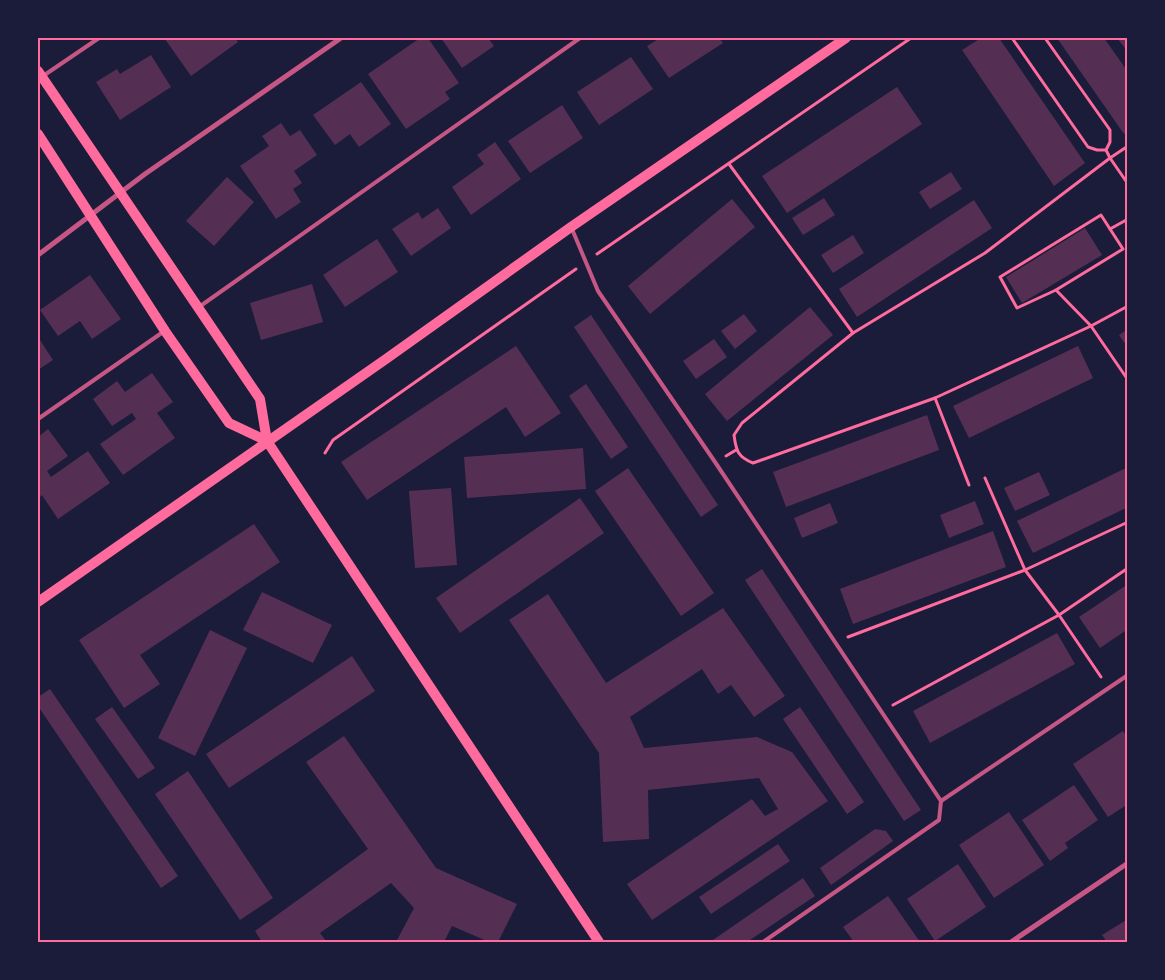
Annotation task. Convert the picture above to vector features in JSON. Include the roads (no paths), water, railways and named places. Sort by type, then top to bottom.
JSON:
[{"type":"main road","points":[[38,602],[386,359],[571,227],[846,38]]},
{"type":"main road","points":[[40,74],[260,399],[267,441],[599,942]]},
{"type":"main road","points":[[38,134],[165,331],[229,423],[267,441]]},
{"type":"street","points":[[38,255],[121,192],[341,38]]},
{"type":"street","points":[[1011,942],[1128,863]]},
{"type":"lane","points":[[40,74],[99,38]]},
{"type":"lane","points":[[198,307],[580,38]]},
{"type":"lane","points":[[571,227],[598,291],[836,642],[941,801],[939,820],[763,942]]},
{"type":"lane","points":[[38,419],[165,331]]},
{"type":"lane","points":[[941,801],[1128,675]]}]
